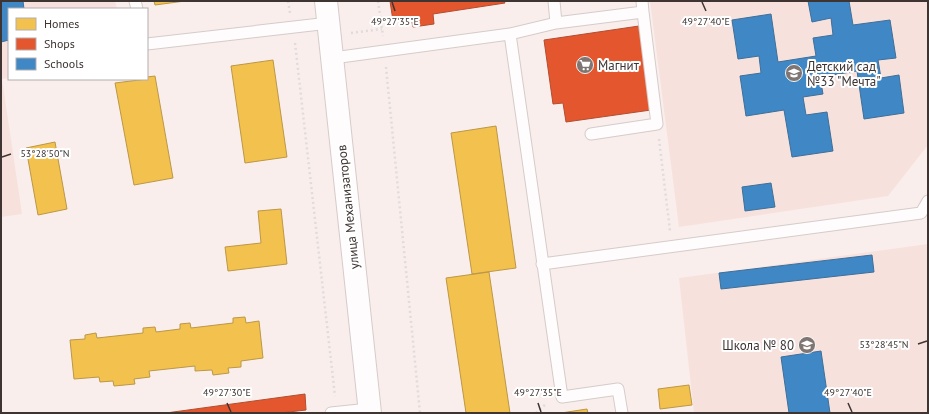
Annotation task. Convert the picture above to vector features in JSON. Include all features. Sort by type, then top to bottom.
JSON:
[{"type":"main road","name":"улица Механизаторов","points":[[326,1],[369,411]]},
{"type":"lane","points":[[554,1],[556,23]]},
{"type":"lane","points":[[333,58],[510,34],[556,23],[643,6],[657,124],[591,134]]},
{"type":"lane","points":[[148,44],[328,24]]},
{"type":"lane","points":[[510,34],[562,397],[618,389],[622,413]]},
{"type":"lane","points":[[542,264],[921,213],[928,201]]},
{"type":"lane","points":[[334,413],[369,411]]},
{"type":"path","points":[[288,1],[334,413]]},
{"type":"path","points":[[378,1],[385,51],[420,413]]},
{"type":"path","points":[[657,124],[672,246]]},
{"type":"shaded area","points":[[1,1],[115,1],[117,8],[8,8],[8,78],[2,79],[22,214],[1,217]]},
{"type":"shaded area","name":"Детский сад №33 \"Мечта\"","points":[[650,1],[928,1],[928,145],[888,196],[679,227]]},
{"type":"shaded area","name":"Школа № 80","points":[[928,244],[928,413],[694,413],[679,278]]},
{"type":"building: Homes","points":[[154,1],[185,1],[155,5]]},
{"type":"building: Homes","points":[[273,60],[287,157],[245,163],[231,66]]},
{"type":"building: Homes","points":[[155,76],[173,178],[134,185],[115,83],[148,80],[148,77]]},
{"type":"building: Homes","points":[[496,126],[516,268],[472,274],[451,133]]},
{"type":"building: Homes","points":[[55,142],[67,209],[38,215],[26,148]]},
{"type":"building: Homes","points":[[281,209],[287,264],[228,271],[225,247],[261,243],[258,211]]},
{"type":"building: Homes","points":[[489,272],[510,413],[466,413],[446,278]]},
{"type":"building: Homes","points":[[245,317],[246,323],[259,321],[263,358],[241,361],[241,367],[228,368],[229,373],[213,375],[212,370],[195,371],[195,366],[149,371],[150,377],[134,379],[135,384],[114,386],[113,381],[100,382],[99,377],[74,379],[70,340],[85,339],[85,335],[96,333],[97,338],[143,333],[143,328],[155,327],[156,332],[180,329],[180,324],[190,323],[191,328],[233,323],[233,318]]},
{"type":"building: Homes","points":[[689,385],[692,405],[660,409],[658,389]]},
{"type":"building: Homes","points":[[587,409],[588,413],[561,413]]},
{"type":"building: Shops","points":[[390,1],[504,1],[505,3],[433,14],[434,24],[413,27],[411,18],[393,21]]},
{"type":"building: Shops","points":[[639,26],[651,110],[566,122],[563,103],[553,104],[544,40]]},
{"type":"building: Shops","points":[[305,394],[306,410],[280,413],[166,413]]},
{"type":"building: Schools","points":[[1,1],[23,1],[24,8],[8,8],[8,40],[1,42]]},
{"type":"building: Schools","points":[[808,1],[849,1],[853,25],[890,20],[896,58],[878,60],[881,78],[899,75],[904,113],[864,119],[857,71],[820,77],[823,94],[803,97],[806,115],[827,112],[833,151],[792,157],[784,110],[746,116],[740,76],[761,73],[759,56],[738,59],[732,20],[771,14],[778,62],[816,56],[813,38],[833,35],[831,18],[812,22]]},
{"type":"building: Schools","points":[[771,183],[775,207],[745,211],[742,187]]},
{"type":"building: Schools","points":[[872,255],[874,272],[721,289],[719,273]]},
{"type":"building: Schools","points":[[821,351],[830,413],[789,413],[781,357]]},
{"type":"place","name":"Магнит","points":[[585,65]]},
{"type":"place","name":"Детский сад №33 \"Мечта\"","points":[[794,73]]},
{"type":"place","name":"Школа № 80","points":[[807,345]]}]
